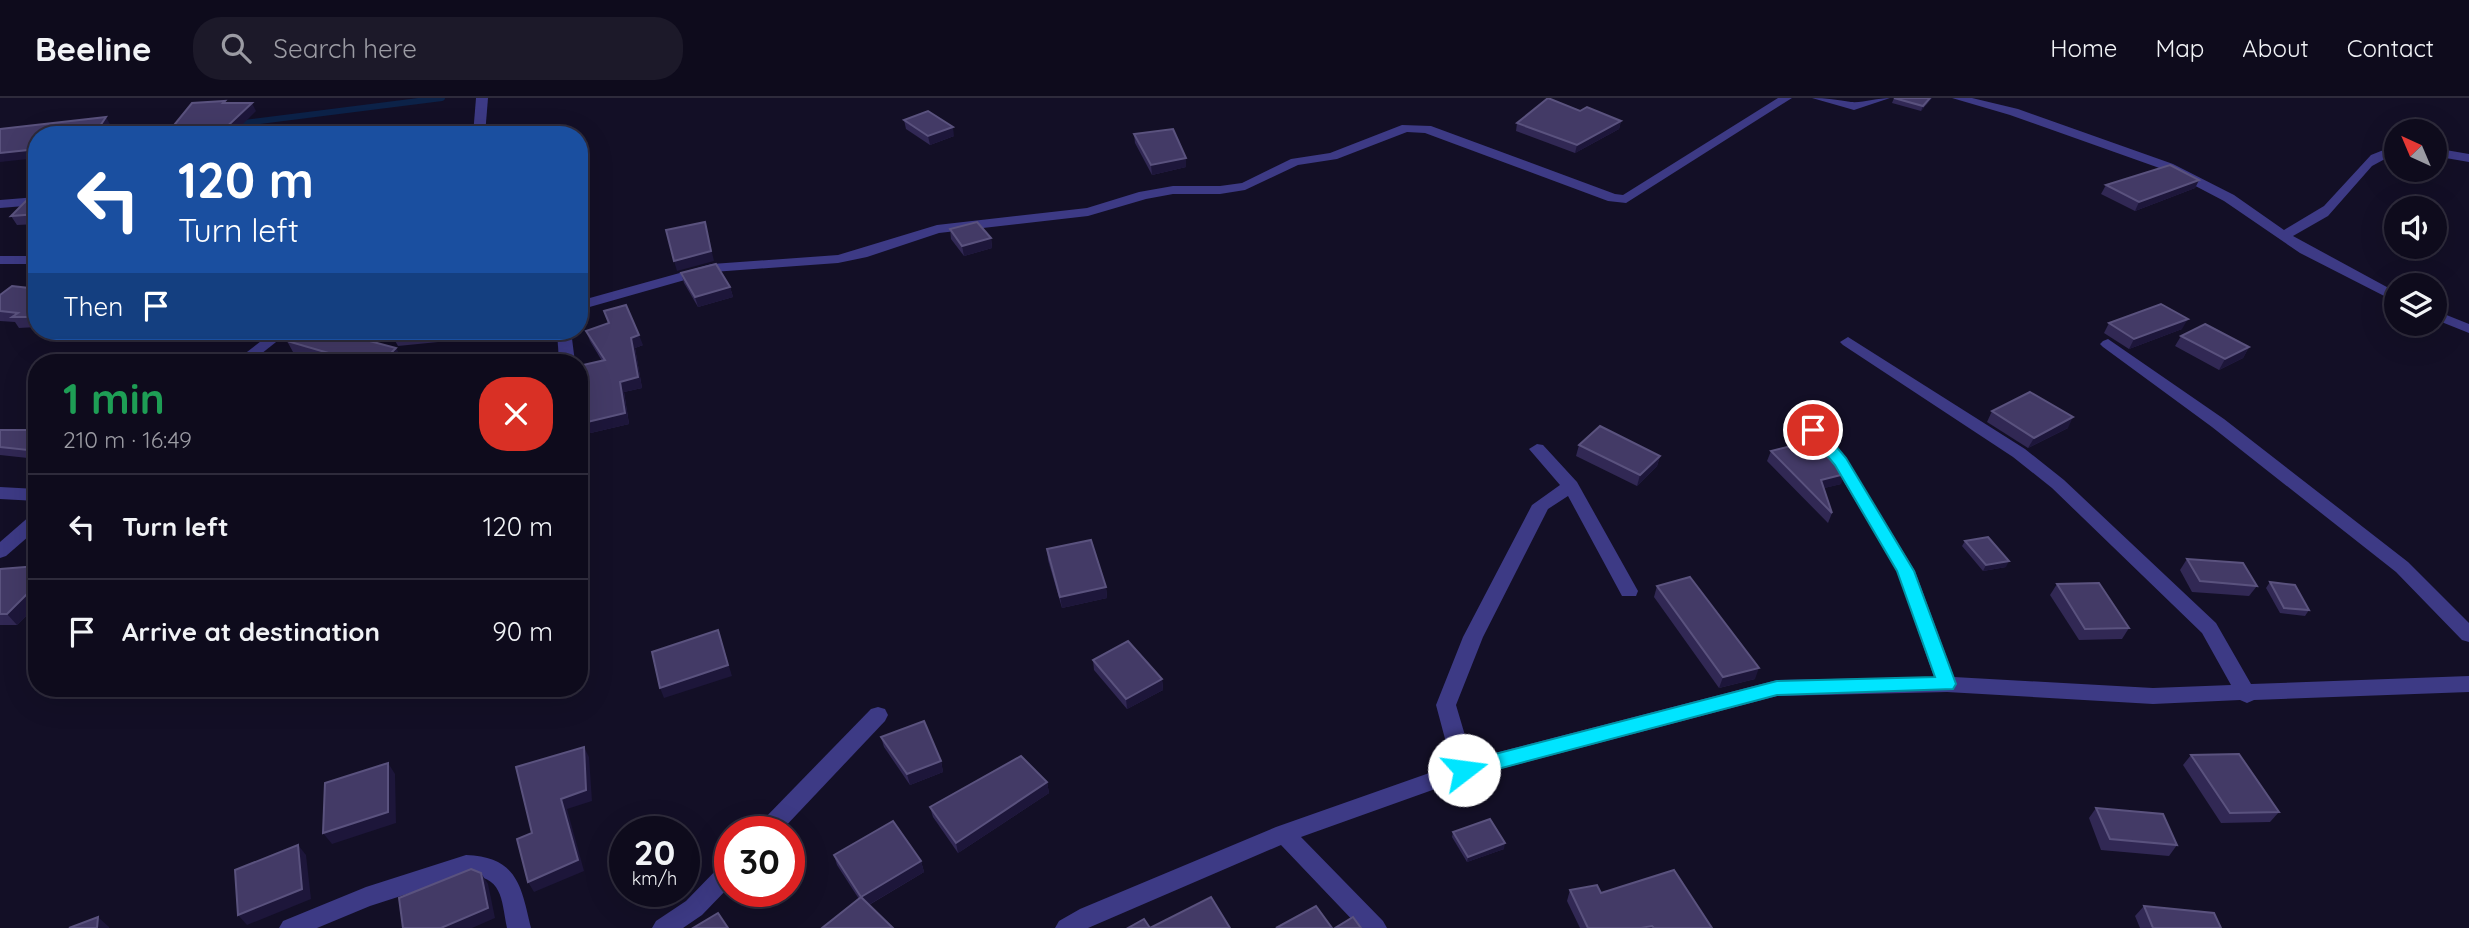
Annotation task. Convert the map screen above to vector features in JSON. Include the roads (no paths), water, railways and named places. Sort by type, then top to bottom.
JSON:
[{"type":"street","points":[[479,126],[482,98]]},
{"type":"street","points":[[588,303],[712,268],[838,259],[862,254],[937,229],[1067,216],[1173,190],[1220,190],[1245,186],[1295,162],[1333,156],[1410,128],[1427,129],[1604,195],[1626,199],[1786,98]]},
{"type":"street","points":[[1818,98],[1854,106],[1884,98]]},
{"type":"street","points":[[1958,98],[2014,113],[2169,167],[2229,198],[2283,235],[2384,291]]},
{"type":"street","points":[[2283,235],[2313,222],[2336,202],[2364,166],[2384,152]]},
{"type":"street","points":[[2447,154],[2469,158]]},
{"type":"street","points":[[3,207],[28,203]]},
{"type":"street","points":[[0,260],[28,260]]},
{"type":"street","points":[[2447,320],[2469,329]]},
{"type":"street","points":[[253,354],[271,340]]},
{"type":"street","points":[[1848,342],[2019,453],[2058,484],[2146,565],[2209,628],[2247,695]]},
{"type":"street","points":[[2108,344],[2218,423],[2359,532],[2402,567],[2469,635]]},
{"type":"street","points":[[1800,414],[1840,462],[1906,571],[1947,684]]},
{"type":"street","points":[[1537,449],[1572,486],[1629,591]]},
{"type":"street","points":[[1464,770],[1446,705],[1473,637],[1541,505],[1572,486]]},
{"type":"street","points":[[0,493],[28,495]]},
{"type":"street","points":[[0,552],[28,527]]},
{"type":"street","points":[[1067,928],[1087,916],[1284,834],[1464,770],[1777,688],[1947,684],[2153,696],[2466,688]]},
{"type":"street","points":[[781,816],[878,715]]},
{"type":"street","points":[[1284,834],[1375,928]]},
{"type":"street","points":[[291,928],[366,897],[466,865],[479,864],[492,866],[504,876],[519,928]]},
{"type":"street","points":[[664,928],[694,908],[714,887]]},
{"type":"waterway","points":[[237,124],[442,98]]}]
